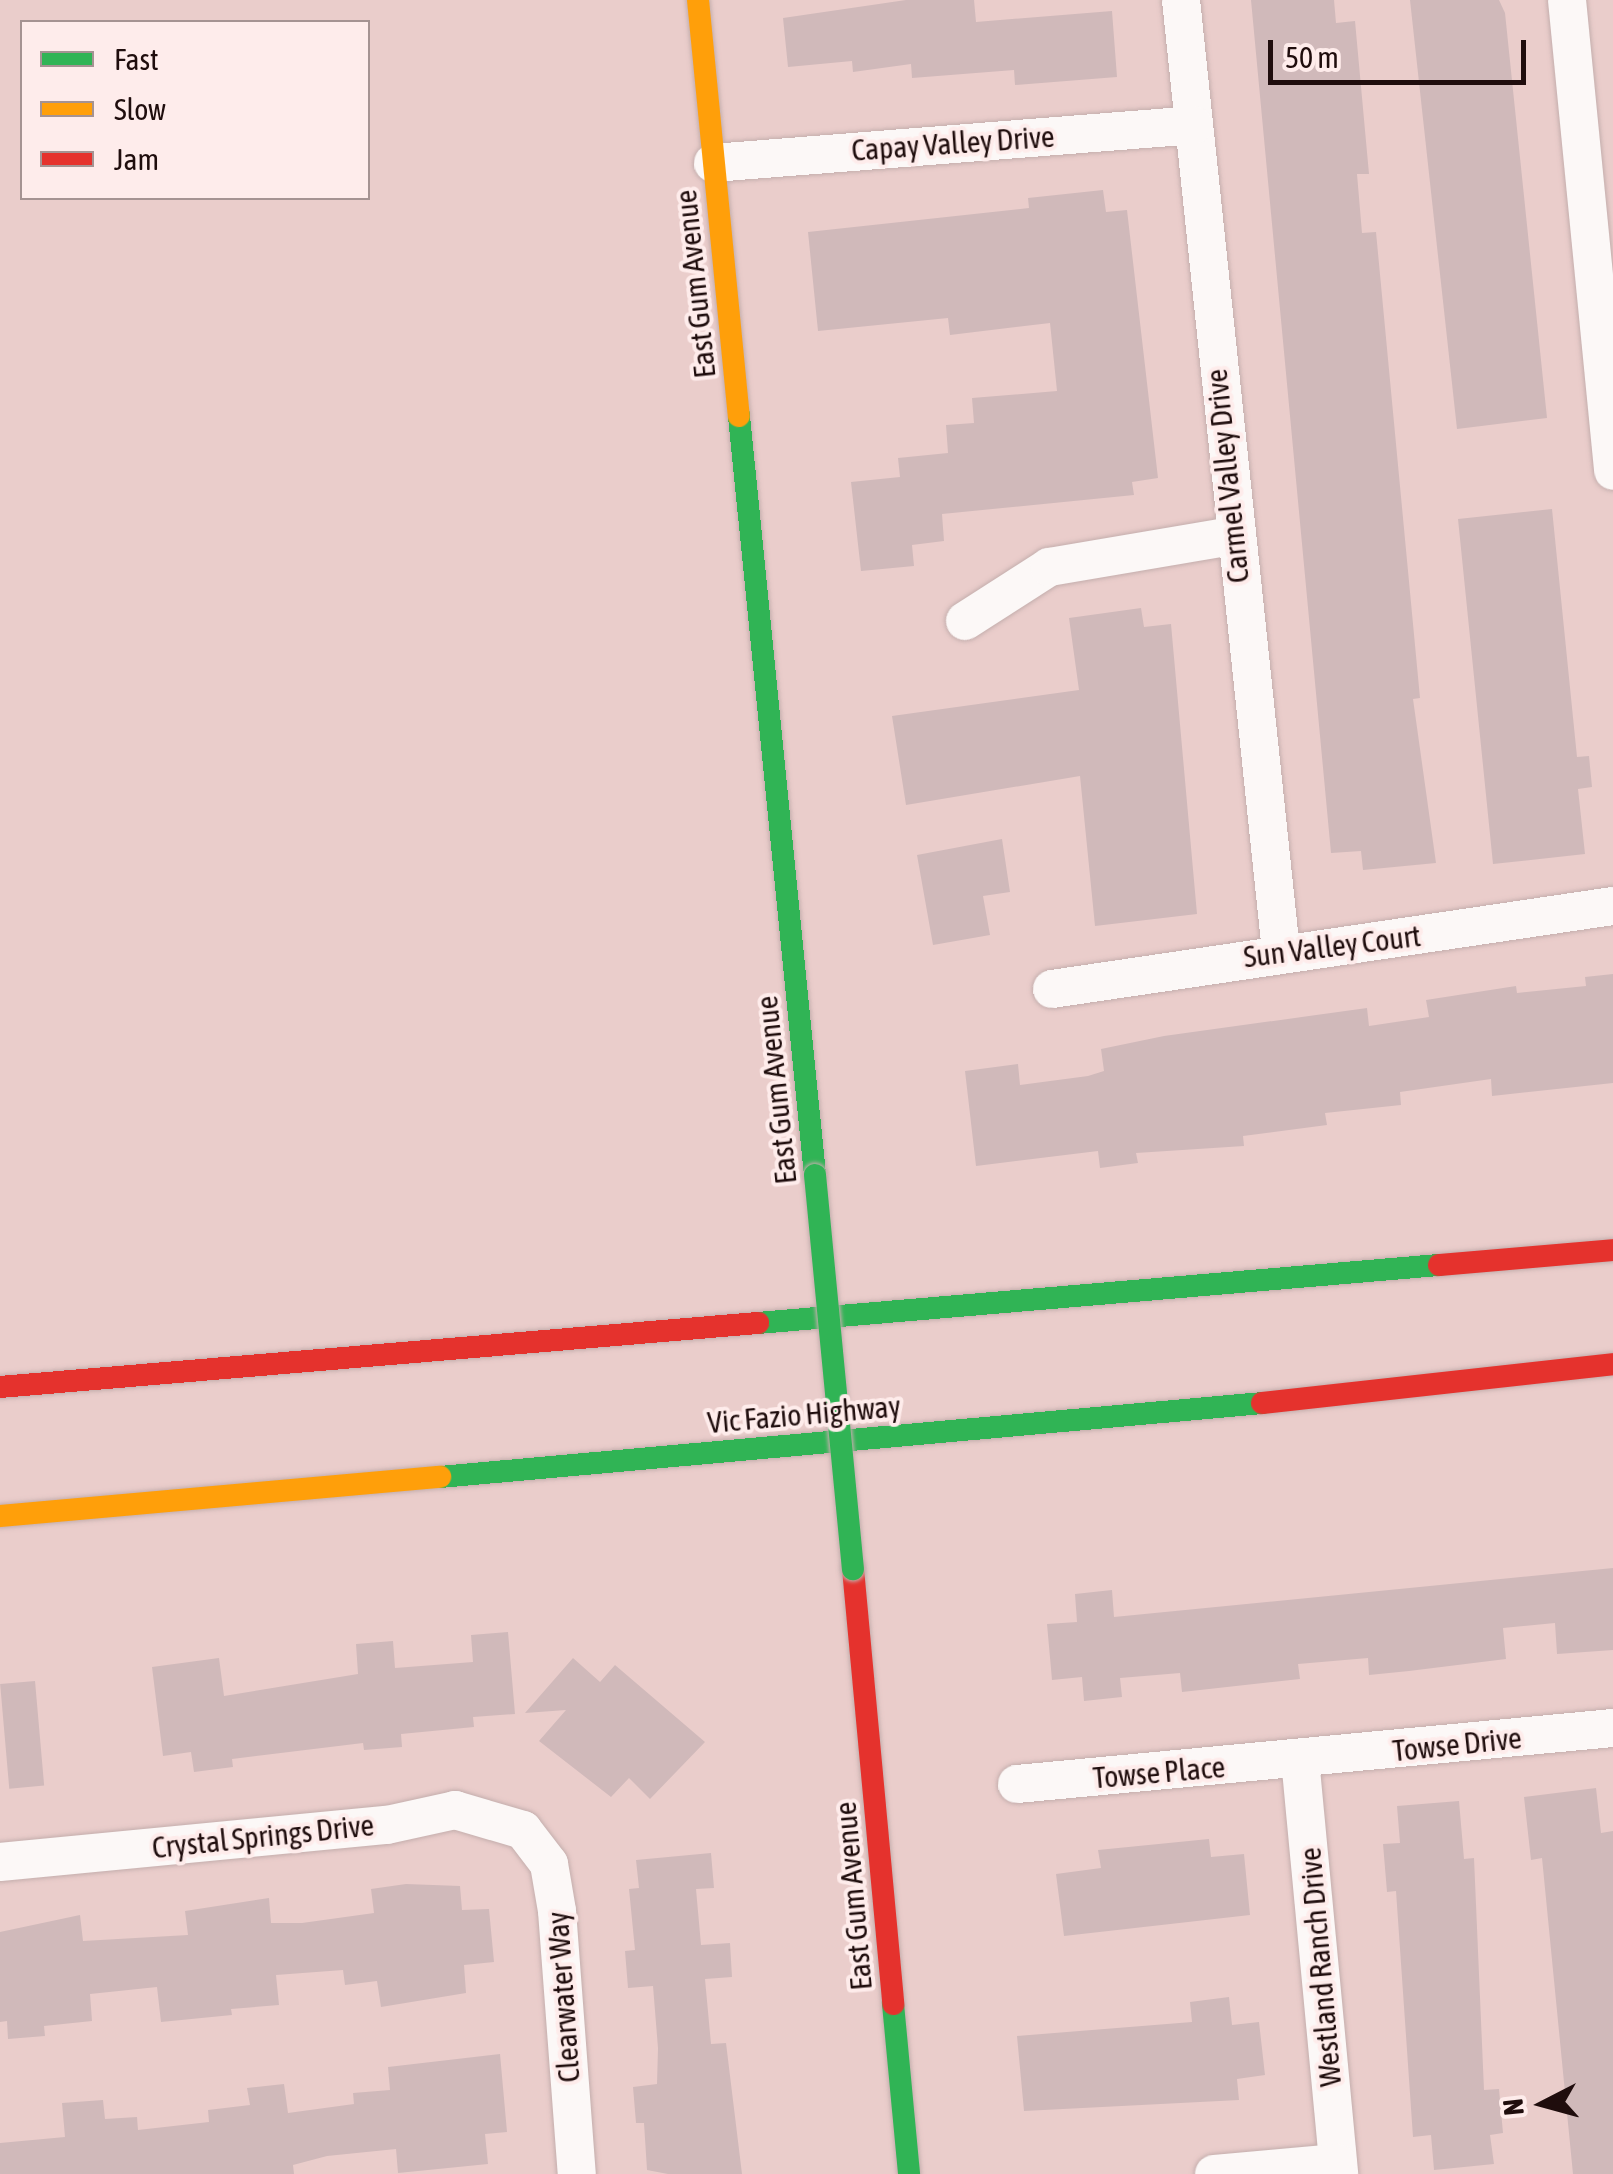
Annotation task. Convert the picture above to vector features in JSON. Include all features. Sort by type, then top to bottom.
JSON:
[{"type":"main road","name":"East Gum Avenue","points":[[698,0],[853,1568],[908,2174]]},
{"type":"main road","points":[[1496,1255],[1613,1226]]},
{"type":"main road","points":[[0,1387],[1496,1255],[1613,1250]]},
{"type":"main road","name":"Vic Fazio Highway","points":[[0,1516],[1475,1384],[1613,1364]]},
{"type":"main road","points":[[1475,1384],[1604,1393]]},
{"type":"street","name":"Carmel Valley Drive","points":[[1181,0],[1232,536],[1281,951]]},
{"type":"street","points":[[1567,0],[1613,471]]},
{"type":"street","name":"Capay Valley Drive","points":[[714,164],[1193,125]]},
{"type":"street","points":[[965,621],[1048,567],[1232,536]]},
{"type":"street","name":"Sun Valley Court","points":[[1052,989],[1281,951],[1613,906]]},
{"type":"street","name":"Towse Drive","points":[[1300,1759],[1613,1728]]},
{"type":"street","name":"Towse Place","points":[[1017,1784],[1300,1759]]},
{"type":"street","name":"Westland Ranch Drive","points":[[1300,1759],[1339,2168]]},
{"type":"street","name":"Crystal Springs Drive","points":[[0,1862],[387,1824],[455,1810],[522,1830]]},
{"type":"street","name":"Clearwater Way","points":[[522,1830],[549,1864],[558,1911],[577,2174]]},
{"type":"street","points":[[1214,2174],[1339,2168]]},
{"type":"building","points":[[906,0],[974,0],[976,22],[1112,11],[1117,77],[1015,85],[1014,70],[912,78],[911,64],[853,72],[852,61],[788,67],[783,18]]},
{"type":"building","points":[[1251,0],[1334,0],[1336,23],[1355,21],[1369,174],[1357,174],[1362,233],[1376,232],[1420,698],[1413,699],[1436,863],[1363,870],[1361,851],[1331,853]]},
{"type":"building","points":[[1410,0],[1499,0],[1505,13],[1547,418],[1457,429]]},
{"type":"building","points":[[1103,190],[1106,212],[1127,210],[1158,478],[1132,482],[1134,495],[942,514],[944,541],[912,545],[914,566],[861,571],[851,482],[900,477],[898,458],[948,453],[946,425],[974,423],[972,398],[1057,391],[1050,323],[950,335],[948,318],[818,331],[808,232],[1029,208],[1028,198]]},
{"type":"building","points":[[1552,509],[1577,757],[1589,756],[1592,787],[1578,789],[1585,854],[1493,864],[1458,519]]},
{"type":"building","points":[[1141,608],[1144,627],[1171,624],[1197,914],[1095,926],[1080,776],[906,805],[892,716],[1079,690],[1069,618]]},
{"type":"building","points":[[1002,839],[1010,892],[983,896],[990,935],[933,945],[917,855]]},
{"type":"building","points":[[1613,974],[1613,1083],[1492,1096],[1491,1079],[1400,1092],[1401,1105],[1325,1113],[1327,1125],[1243,1136],[1244,1146],[1136,1153],[1138,1163],[1100,1168],[1098,1151],[976,1166],[965,1071],[1018,1064],[1020,1085],[1088,1076],[1104,1071],[1101,1049],[1164,1036],[1367,1008],[1369,1026],[1429,1017],[1426,1000],[1516,986],[1517,993],[1586,986],[1585,977]]},
{"type":"building","points":[[1613,1568],[1613,1650],[1557,1654],[1555,1623],[1503,1628],[1506,1659],[1409,1671],[1369,1675],[1368,1658],[1298,1664],[1300,1679],[1182,1692],[1180,1673],[1120,1678],[1122,1697],[1084,1701],[1082,1677],[1052,1680],[1047,1624],[1077,1622],[1075,1594],[1112,1590],[1114,1617]]},
{"type":"building","points":[[508,1632],[515,1714],[473,1717],[474,1727],[401,1734],[402,1747],[364,1750],[363,1743],[232,1759],[233,1767],[194,1772],[191,1752],[163,1756],[152,1667],[219,1658],[224,1696],[358,1674],[356,1644],[393,1641],[395,1668],[473,1662],[471,1635]]},
{"type":"building","points":[[573,1658],[600,1682],[615,1665],[705,1742],[650,1799],[629,1778],[611,1797],[539,1741],[566,1710],[525,1713]]},
{"type":"building","points":[[35,1681],[44,1786],[9,1789],[0,1684]]},
{"type":"building","points":[[1596,1788],[1601,1833],[1613,1831],[1613,2174],[1573,2174],[1542,1858],[1531,1860],[1524,1797]]},
{"type":"building","points":[[1459,1801],[1464,1859],[1474,1858],[1484,2090],[1499,2089],[1503,2133],[1490,2135],[1494,2164],[1434,2170],[1431,2135],[1413,2137],[1396,1891],[1387,1892],[1383,1844],[1400,1843],[1397,1806]]},
{"type":"building","points":[[1209,1839],[1211,1857],[1244,1854],[1250,1915],[1064,1936],[1056,1874],[1101,1868],[1098,1850]]},
{"type":"building","points":[[711,1853],[714,1888],[696,1889],[701,1945],[730,1943],[732,1977],[705,1979],[711,2044],[726,2043],[742,2174],[668,2174],[647,2170],[644,2123],[636,2123],[633,2087],[657,2084],[658,2048],[653,1986],[628,1988],[625,1951],[635,1950],[629,1889],[639,1888],[636,1860]]},
{"type":"building","points":[[406,1884],[460,1886],[462,1910],[489,1909],[494,1962],[464,1965],[466,1993],[381,2007],[377,1981],[345,1985],[343,1970],[276,1975],[279,2005],[231,2009],[232,2015],[161,2022],[157,1987],[90,1994],[92,2021],[44,2026],[45,2036],[8,2039],[7,2021],[0,2022],[0,1932],[80,1915],[83,1941],[188,1935],[185,1911],[269,1898],[271,1923],[302,1923],[374,1913],[371,1889]]},
{"type":"building","points":[[1229,1997],[1232,2025],[1259,2022],[1265,2075],[1237,2079],[1239,2100],[1024,2111],[1017,2036],[1192,2022],[1190,2002]]},
{"type":"building","points":[[500,2054],[507,2132],[485,2134],[488,2164],[398,2173],[396,2149],[327,2156],[293,2165],[294,2174],[0,2174],[0,2143],[65,2137],[62,2103],[103,2100],[105,2119],[137,2117],[138,2130],[209,2122],[208,2110],[250,2105],[247,2088],[284,2084],[288,2113],[354,2104],[353,2093],[390,2090],[388,2067]]},
{"type":"traffic: fast","points":[[739,416],[815,1175]]},
{"type":"traffic: fast","points":[[815,1175],[853,1569]]},
{"type":"traffic: fast","points":[[758,1323],[1439,1265]]},
{"type":"traffic: fast","points":[[440,1477],[1262,1403]]},
{"type":"traffic: fast","points":[[893,2004],[909,2174]]},
{"type":"traffic: slow","points":[[698,0],[739,416]]},
{"type":"traffic: slow","points":[[0,1516],[440,1477]]},
{"type":"traffic: jam","points":[[1439,1265],[1613,1250]]},
{"type":"traffic: jam","points":[[0,1387],[758,1323]]},
{"type":"traffic: jam","points":[[1262,1403],[1613,1364]]},
{"type":"traffic: jam","points":[[853,1569],[893,2004]]}]
